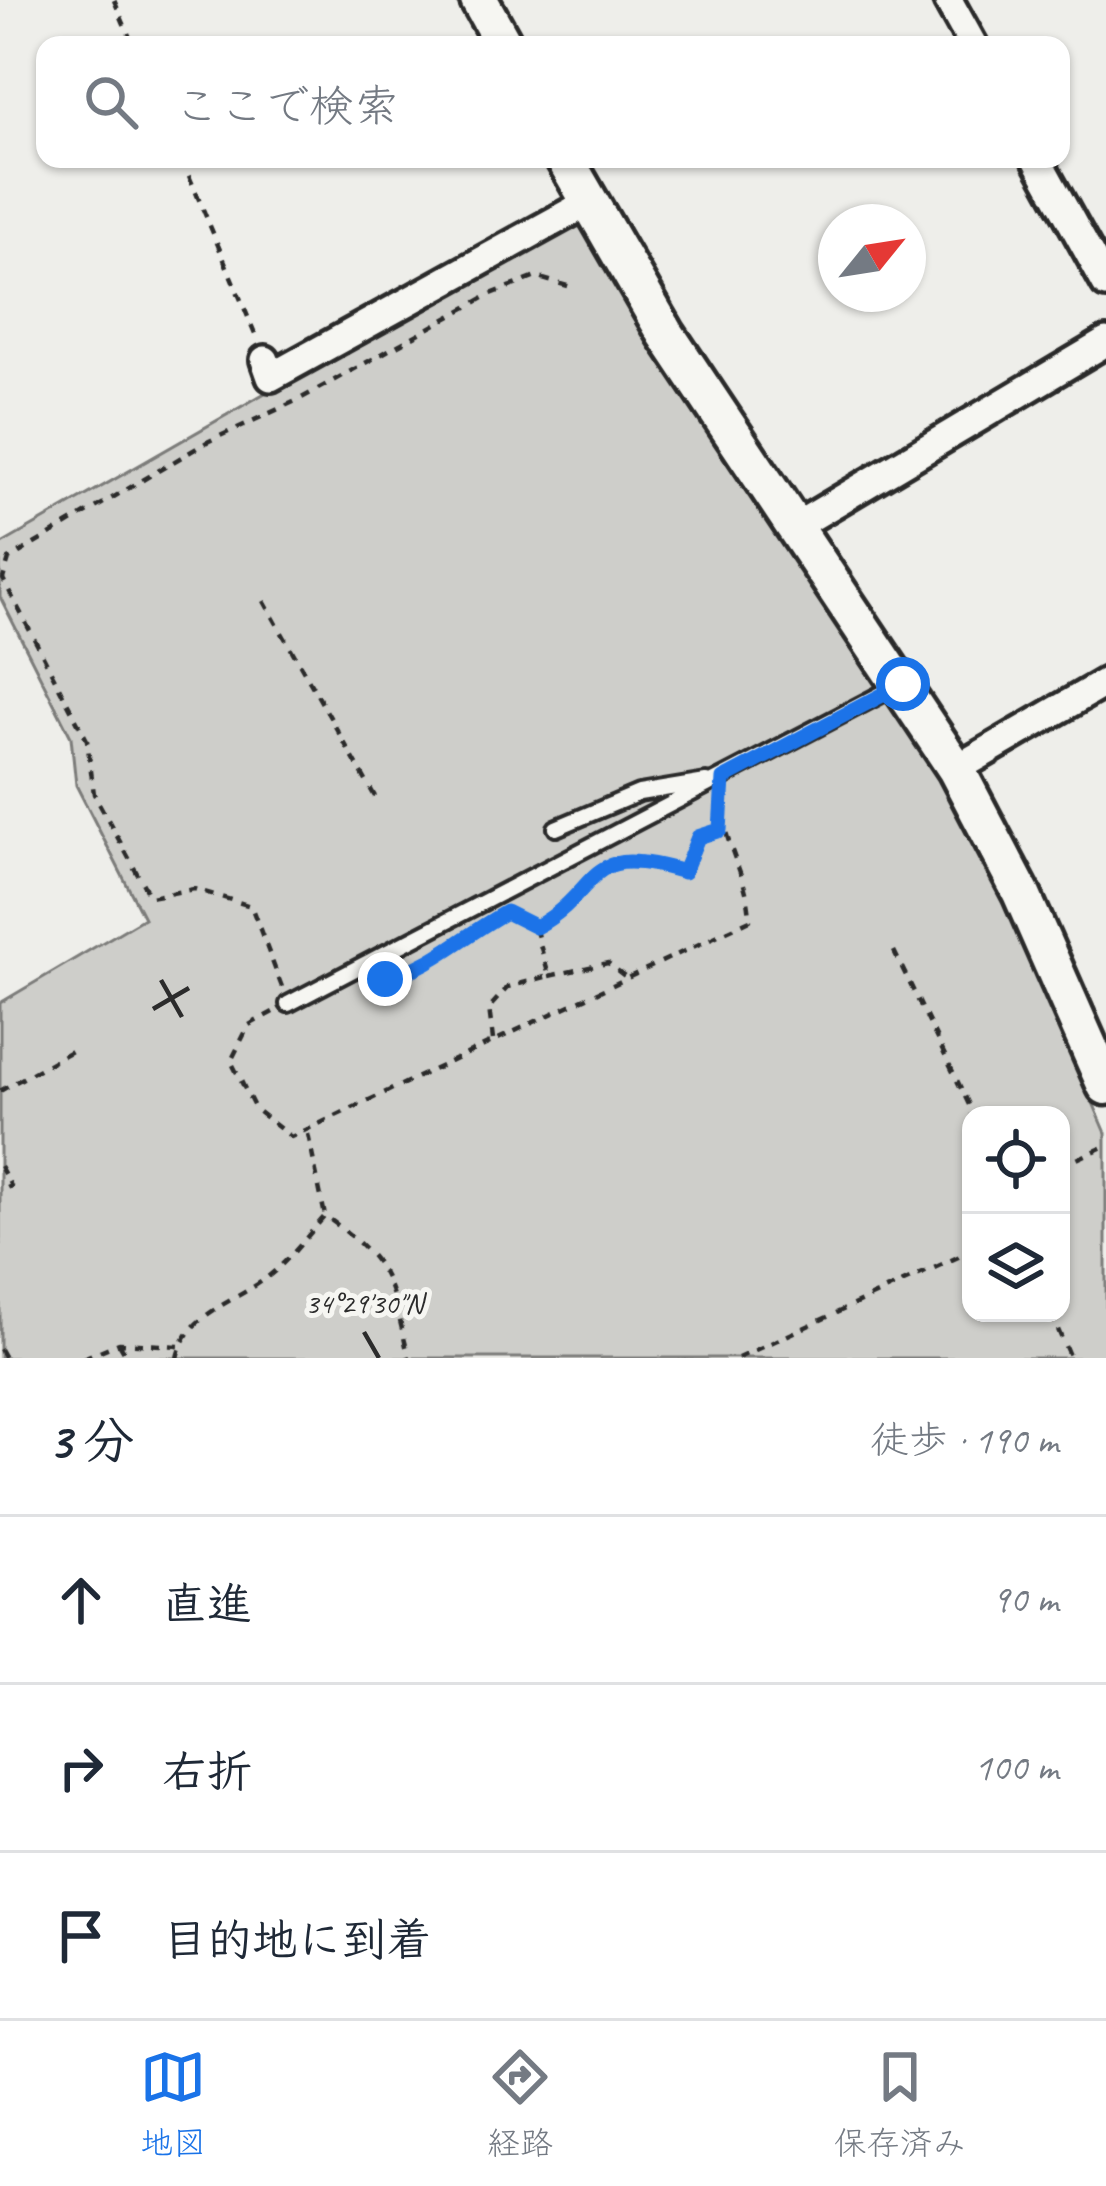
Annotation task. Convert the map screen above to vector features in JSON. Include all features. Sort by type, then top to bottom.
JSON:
[{"type":"street","points":[[479,0],[498,36]]},
{"type":"street","points":[[948,0],[969,36]]},
{"type":"street","points":[[570,168],[636,287],[956,769],[1021,893],[1106,1086]]},
{"type":"street","points":[[1041,168],[1106,284]]},
{"type":"street","points":[[266,360],[271,377],[589,202]]},
{"type":"street","points":[[793,528],[1106,342]]},
{"type":"street","points":[[956,769],[1106,682]]},
{"type":"lane","points":[[288,1004],[903,684]]},
{"type":"lane","points":[[556,828],[639,793],[723,779]]},
{"type":"path","points":[[114,0],[130,36]]},
{"type":"path","points":[[186,168],[266,360]]},
{"type":"path","points":[[571,287],[536,277],[491,294],[298,400],[207,442],[9,559],[3,579],[87,740],[94,794],[150,897],[194,889],[251,906],[288,1004],[249,1025],[232,1061],[255,1109],[291,1137],[308,1133],[750,920],[749,886],[720,830],[723,779]]},
{"type":"path","points":[[264,601],[378,802]]},
{"type":"path","points":[[536,927],[563,912],[592,872],[639,858],[684,872],[698,837],[720,830]]},
{"type":"path","points":[[490,921],[506,912],[536,927],[549,976]]},
{"type":"path","points":[[331,981],[415,972],[456,939]]},
{"type":"path","points":[[894,951],[970,1106]]},
{"type":"path","points":[[493,1040],[489,1007],[508,987],[608,963],[627,978]]},
{"type":"path","points":[[0,1091],[78,1047]]},
{"type":"path","points":[[308,1133],[325,1216],[370,1247],[391,1282],[409,1358]]},
{"type":"path","points":[[1070,1162],[1106,1146]]},
{"type":"path","points":[[0,1166],[10,1186],[0,1192]]},
{"type":"path","points":[[177,1358],[180,1346],[208,1312],[267,1278],[325,1216]]},
{"type":"path","points":[[738,1358],[962,1255]]},
{"type":"path","points":[[1055,1322],[1070,1358]]},
{"type":"path","points":[[83,1358],[119,1343],[180,1346]]},
{"type":"path","points":[[119,1343],[128,1358]]},
{"type":"path","points":[[0,1349],[5,1358]]},
{"type":"shaded area","points":[[584,210],[891,688],[1002,890],[1106,1133],[1106,1358],[0,1358],[0,1003],[144,918],[76,785],[71,737],[0,597],[0,545]]},
{"type":"route","points":[[385,979],[415,972],[456,939],[506,912],[536,927],[563,912],[592,872],[639,858],[684,872],[698,837],[720,830],[723,779],[903,684]]}]
